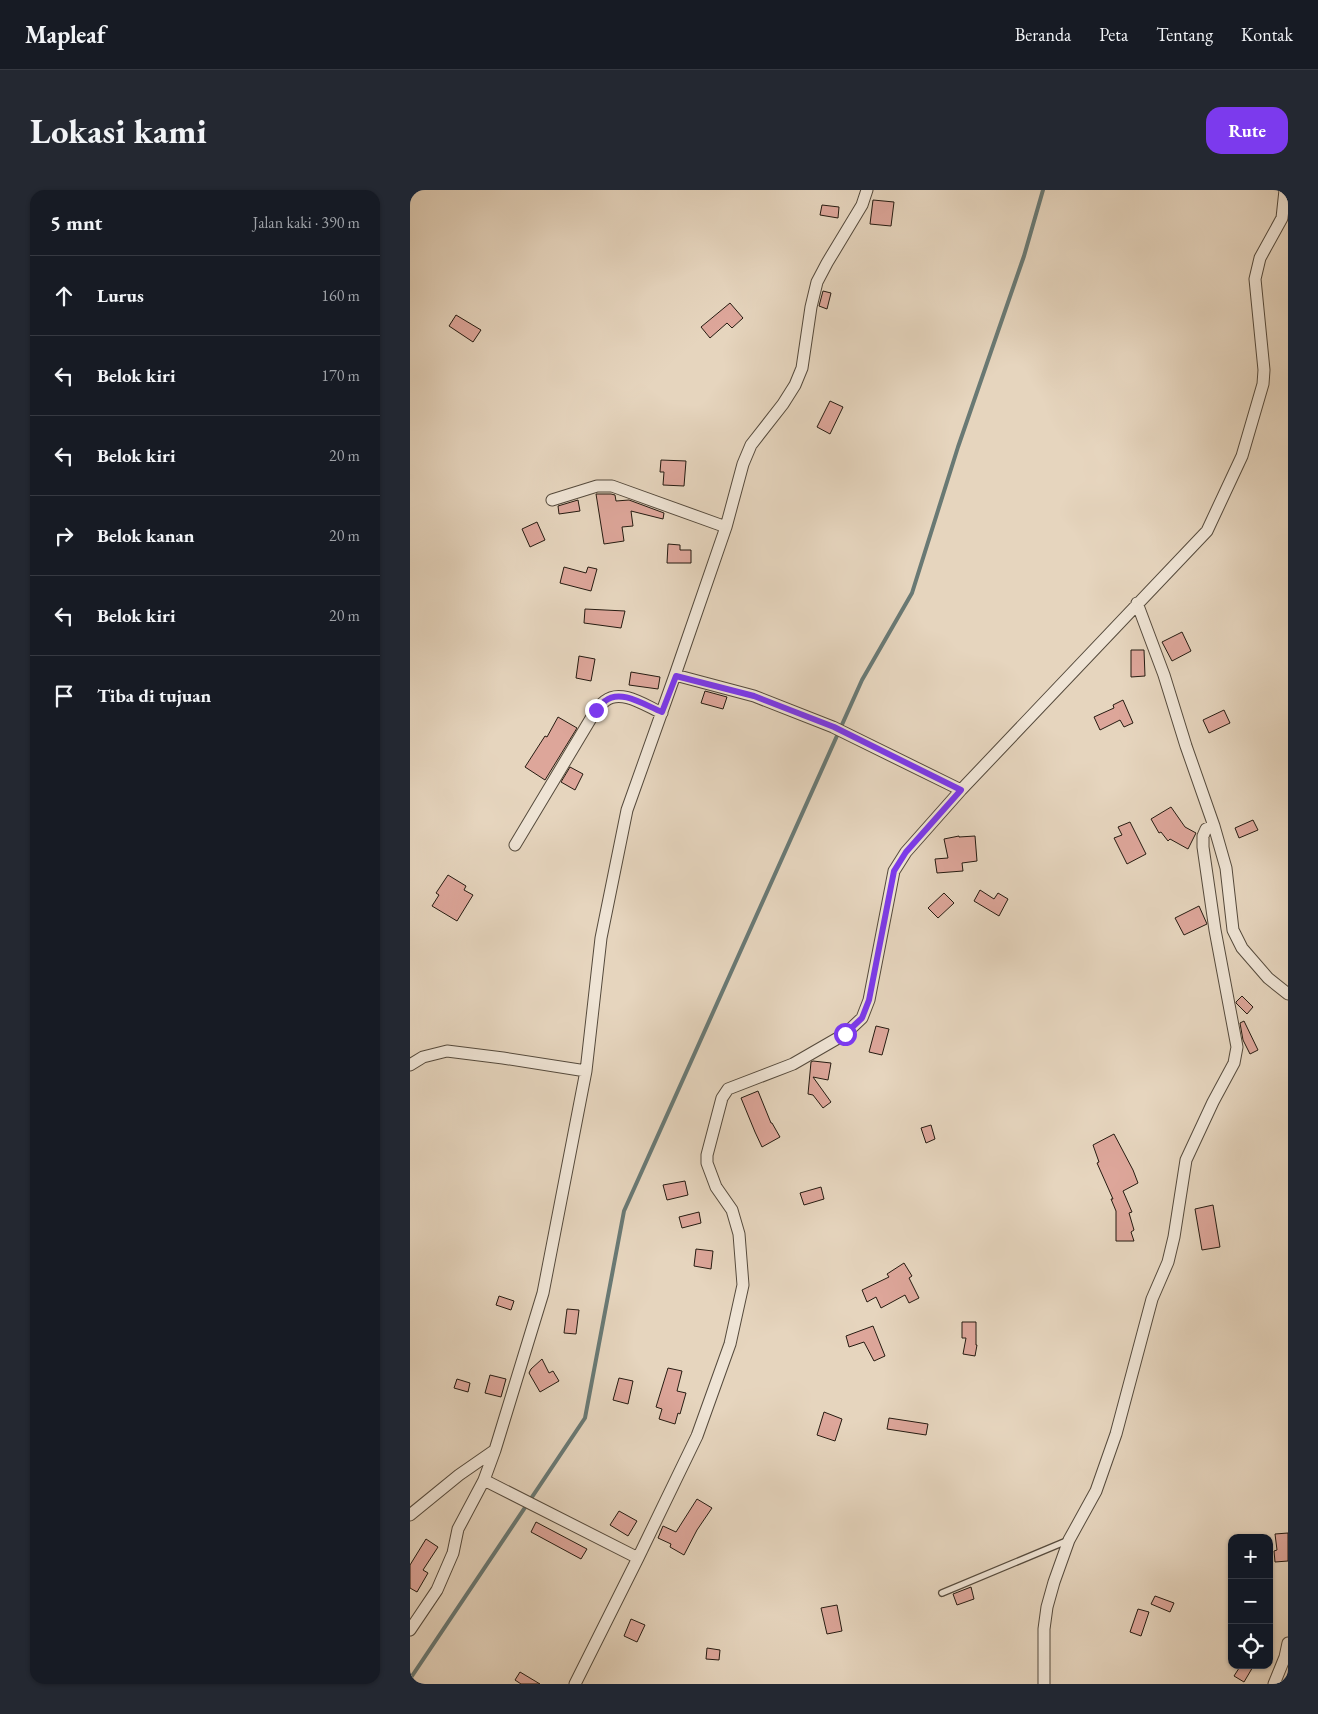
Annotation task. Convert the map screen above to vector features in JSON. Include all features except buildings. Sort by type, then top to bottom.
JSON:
[{"type":"street","points":[[410,1630],[438,1590],[453,1552],[458,1529],[484,1480],[543,1293],[586,1072],[601,938],[627,810],[676,676],[726,527],[751,445],[783,404],[795,385],[802,368],[811,307],[818,282],[827,263],[862,205],[867,190]]},
{"type":"street","points":[[575,1684],[697,1436],[730,1344],[743,1285],[739,1234],[732,1210],[716,1187],[707,1163],[708,1147],[722,1098],[728,1089],[793,1064],[845,1034],[862,1018],[869,1000],[894,871],[906,852],[961,790],[1207,530],[1242,456],[1259,398],[1263,377],[1255,279],[1260,258],[1282,218],[1286,190]]},
{"type":"street","points":[[552,500],[597,486],[612,486],[726,527]]},
{"type":"street","points":[[1138,603],[1214,826],[1226,868],[1233,930],[1242,948],[1268,978],[1288,994]]},
{"type":"street","points":[[676,676],[754,696],[834,727],[961,790]]},
{"type":"street","points":[[515,845],[596,710],[606,700],[615,696],[623,696],[662,712]]},
{"type":"street","points":[[1044,1684],[1044,1629],[1047,1607],[1054,1582],[1069,1540],[1096,1491],[1116,1434],[1152,1299],[1168,1262],[1186,1160],[1213,1102],[1234,1063],[1238,1048],[1215,930],[1203,847],[1202,836],[1206,829],[1214,826]]},
{"type":"street","points":[[410,1065],[423,1057],[447,1051],[586,1072]]},
{"type":"street","points":[[410,1515],[458,1475],[495,1450]]},
{"type":"street","points":[[484,1480],[638,1558]]},
{"type":"street","points":[[1274,1684],[1285,1657],[1288,1643]]},
{"type":"lane","points":[[942,1593],[1069,1540]]},
{"type":"waterway","points":[[410,1679],[585,1418],[624,1211],[862,680],[912,593],[958,447],[1024,256],[1043,190]]},
{"type":"route","points":[[596,710],[606,700],[615,696],[623,696],[662,712],[676,676],[754,696],[834,727],[961,790],[906,852],[894,871],[869,1000],[862,1018],[845,1034]]}]
